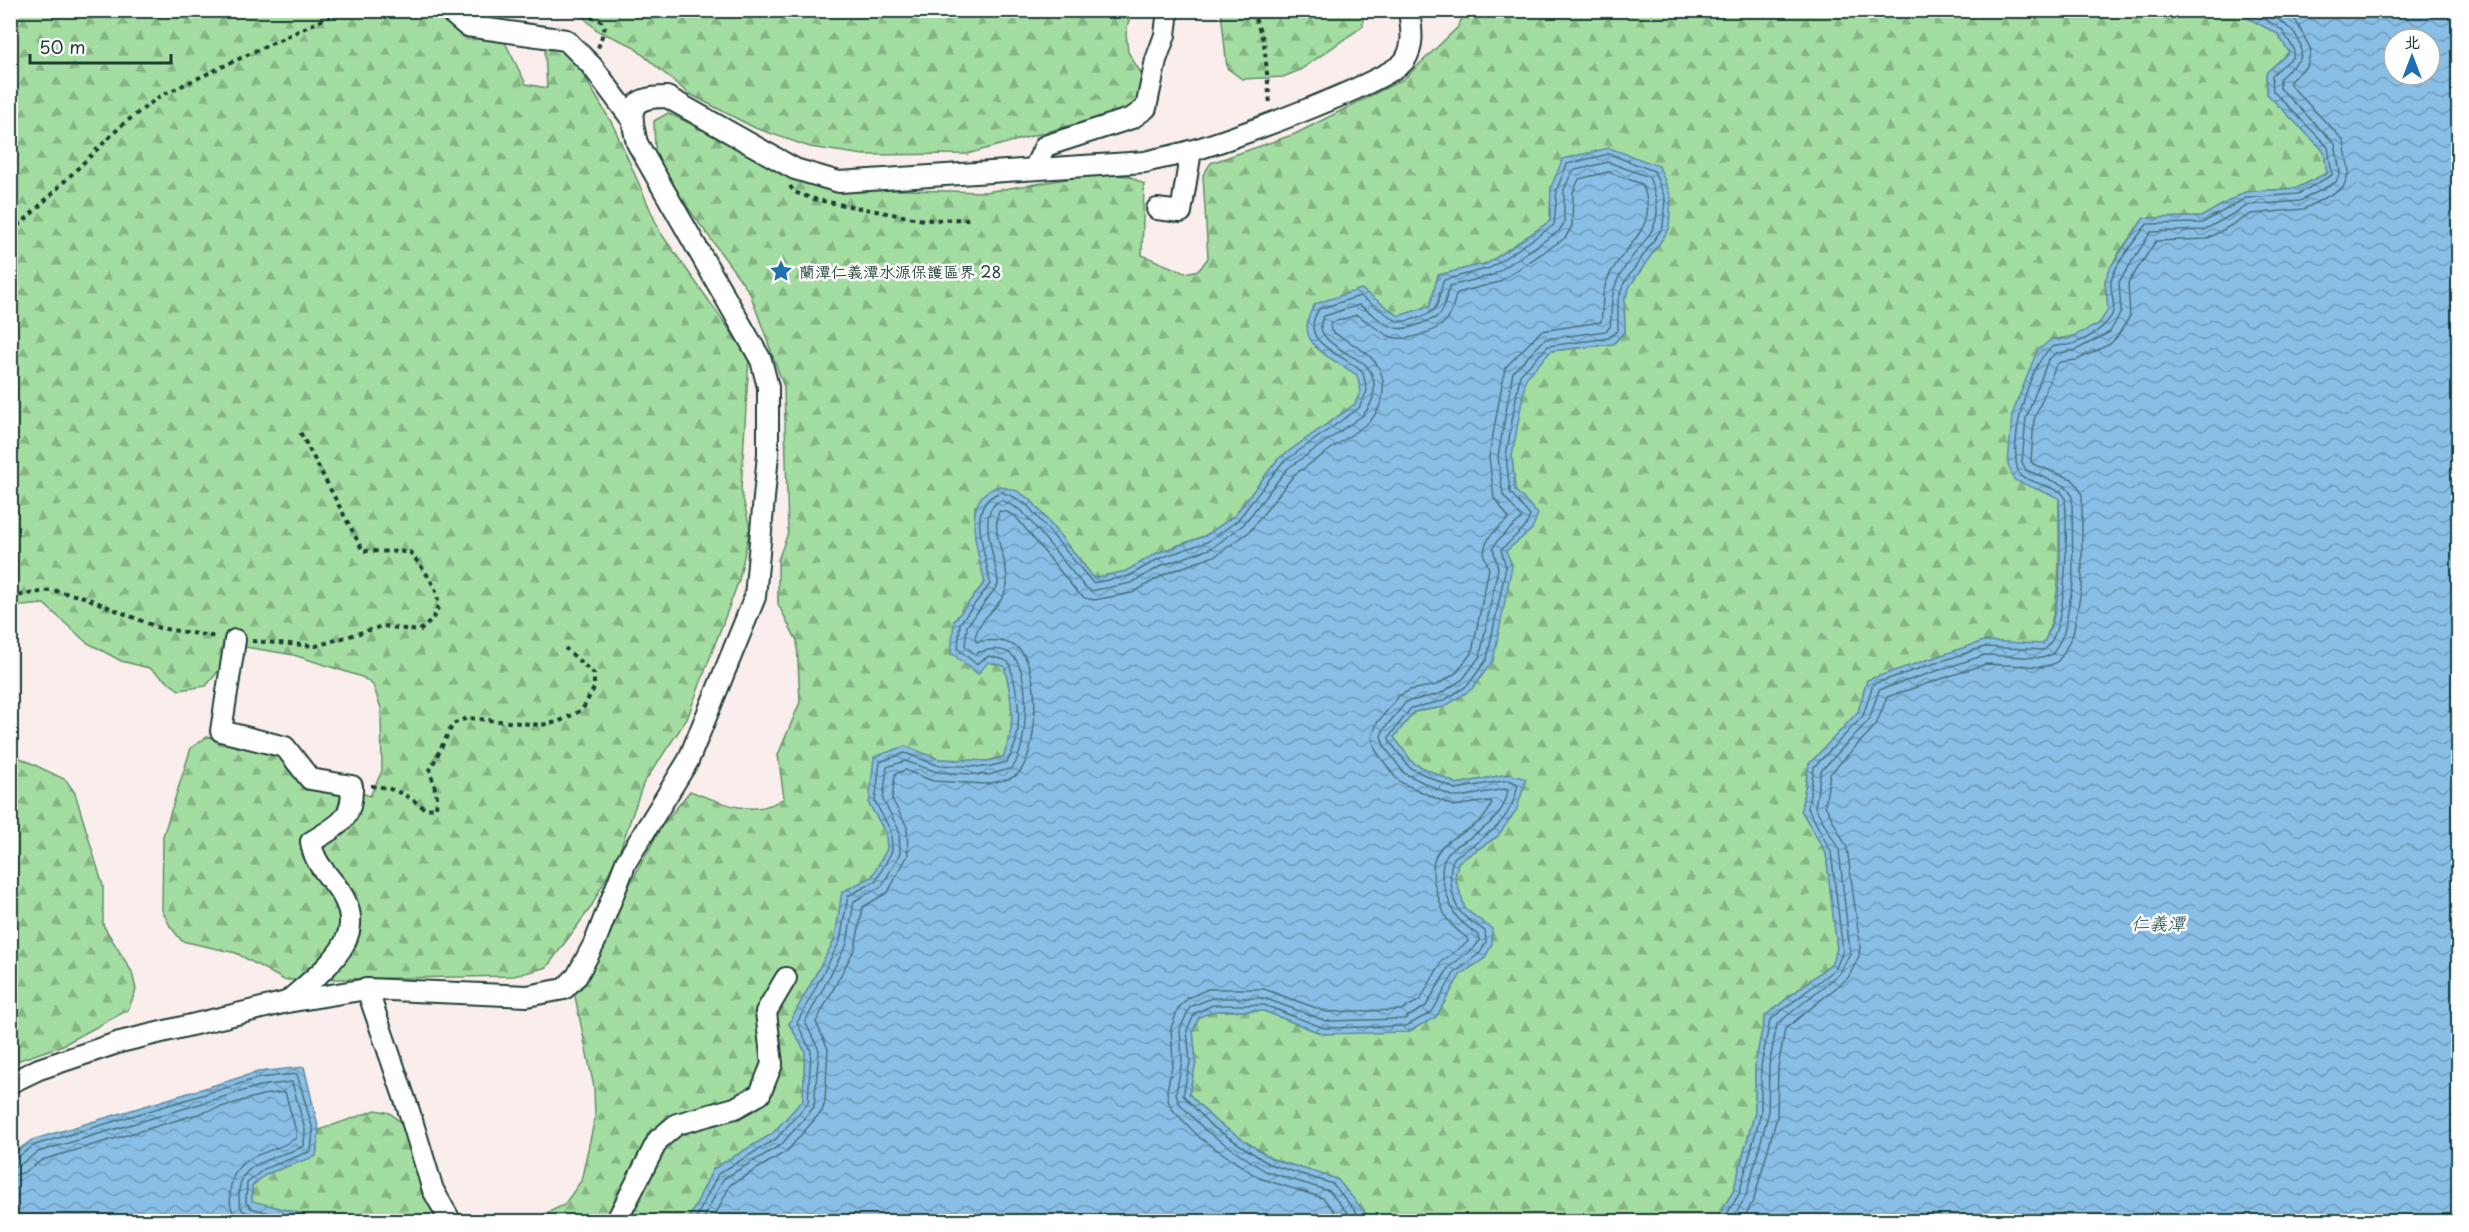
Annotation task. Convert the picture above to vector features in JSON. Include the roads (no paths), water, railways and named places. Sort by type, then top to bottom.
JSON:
[{"type":"street","points":[[10,1083],[39,1069],[120,1042],[287,1002],[366,989],[527,996],[564,989],[576,976],[595,942],[626,862],[688,761],[754,597],[768,454],[768,387],[761,360],[637,143],[630,117],[592,66],[566,40],[467,26],[448,10]]},
{"type":"street","points":[[1034,169],[1045,146],[1132,117],[1146,108],[1156,60],[1165,35],[1168,10]]},
{"type":"street","points":[[630,117],[637,103],[649,97],[667,97],[795,169],[839,182],[1145,162],[1191,151],[1271,123],[1379,79],[1399,67],[1406,59],[1412,39],[1409,10]]},
{"type":"street","points":[[1157,209],[1181,212],[1191,151]]},
{"type":"street","points":[[235,640],[221,731],[285,747],[310,779],[352,786],[352,805],[341,824],[311,842],[312,855],[344,895],[352,921],[344,949],[287,1002]]},
{"type":"street","points":[[616,1221],[658,1140],[677,1124],[735,1108],[760,1094],[772,1064],[766,1012],[786,978]]},
{"type":"street","points":[[366,989],[410,1114],[433,1190],[451,1221]]},
{"type":"water","name":"仁義潭","points":[[2245,11],[2458,11],[2458,1221],[1715,1221],[1733,1192],[1755,1112],[1755,1065],[1765,1016],[1832,963],[1837,949],[1826,853],[1801,810],[1809,764],[1858,712],[1867,680],[1984,641],[2043,644],[2055,610],[2058,592],[2059,498],[2014,480],[2008,464],[2012,415],[2037,351],[2052,339],[2068,339],[2099,324],[2108,310],[2105,280],[2111,266],[2144,218],[2201,217],[2245,192],[2297,188],[2327,173],[2324,151],[2267,94],[2266,73],[2289,52],[2278,34],[2248,18]]},
{"type":"water","points":[[1609,148],[1659,166],[1671,197],[1669,229],[1630,286],[1624,301],[1625,331],[1613,344],[1551,351],[1526,378],[1512,456],[1515,490],[1538,514],[1532,529],[1506,551],[1512,566],[1493,661],[1472,689],[1444,707],[1414,712],[1394,737],[1413,763],[1457,784],[1509,774],[1526,779],[1517,809],[1498,836],[1458,862],[1455,877],[1465,909],[1492,929],[1492,944],[1485,958],[1460,975],[1436,1017],[1408,1032],[1323,1034],[1264,1011],[1214,1011],[1199,1017],[1193,1031],[1196,1062],[1189,1094],[1214,1120],[1272,1159],[1337,1179],[1372,1221],[688,1221],[713,1169],[772,1134],[803,1100],[805,1051],[789,1024],[835,939],[842,892],[872,877],[887,849],[886,833],[869,804],[874,757],[905,746],[938,759],[988,761],[1003,757],[1012,723],[1004,666],[988,662],[978,674],[951,653],[954,621],[985,582],[974,525],[978,503],[983,495],[1000,486],[1017,491],[1031,500],[1094,578],[1126,571],[1157,553],[1205,536],[1234,516],[1278,459],[1355,404],[1361,391],[1357,375],[1325,354],[1310,339],[1307,329],[1308,317],[1315,304],[1361,289],[1399,316],[1430,306],[1438,275],[1488,263],[1550,221],[1551,187],[1563,159]]},
{"type":"water","points":[[304,1067],[319,1130],[316,1156],[266,1174],[252,1186],[252,1201],[303,1214],[312,1221],[11,1221],[11,1155],[32,1140],[258,1072]]},
{"type":"place","name":"蘭潭仁義潭水源保護區界 28","points":[[781,271]]}]
